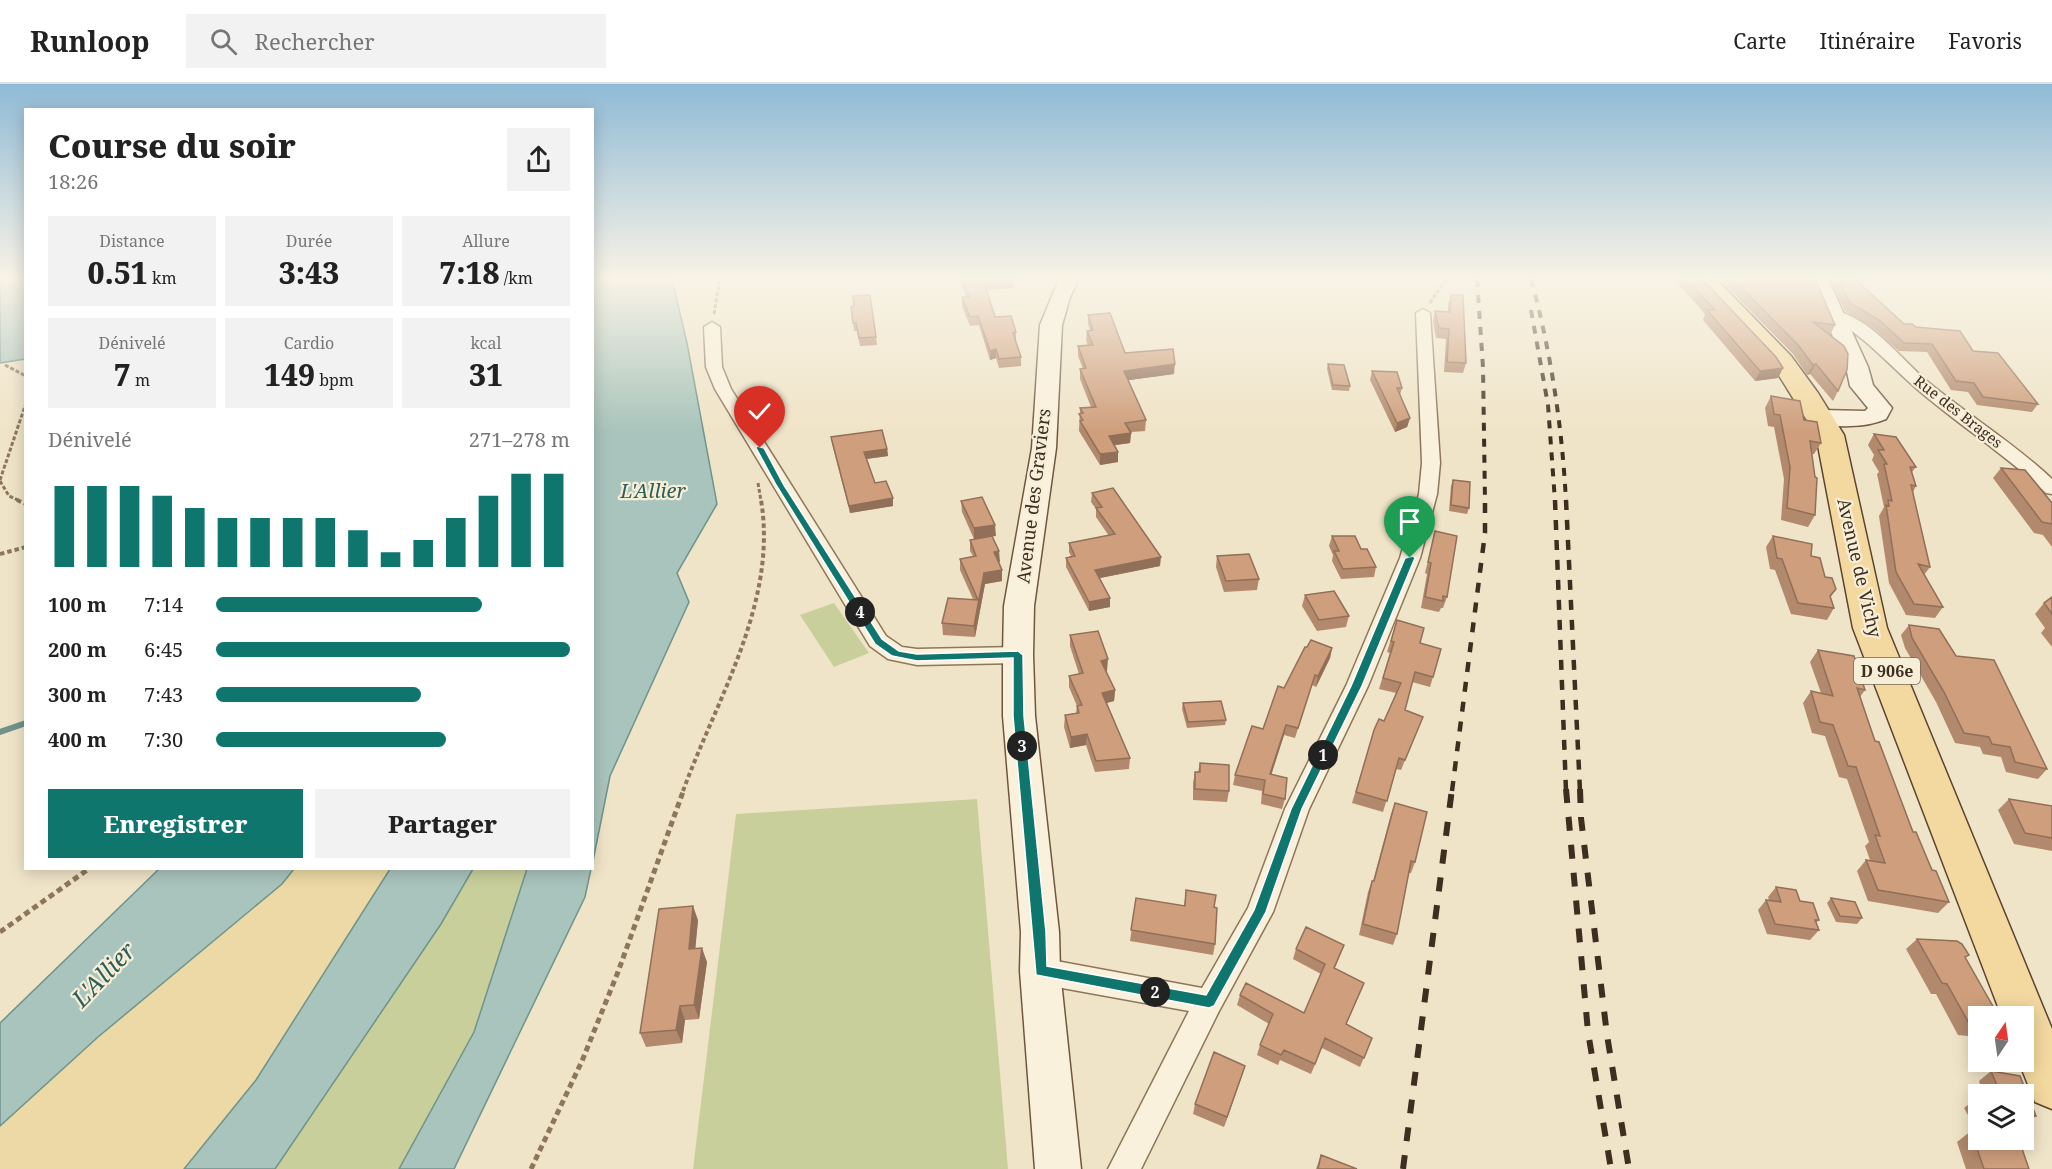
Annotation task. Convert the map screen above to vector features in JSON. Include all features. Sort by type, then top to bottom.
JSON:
[{"type":"main road","name":"Avenue de Vichy","points":[[1752,330],[1782,361],[1821,417],[1830,435],[1870,628],[2052,1086]]},
{"type":"street","points":[[712,330],[714,367],[723,389],[878,641],[896,654],[917,657],[1018,655]]},
{"type":"street","name":"Avenue des Graviers","points":[[1051,330],[1044,448],[1019,606],[1018,716],[1010,798],[1017,890],[1040,971],[1058,1169]]},
{"type":"street","points":[[1124,1169],[1209,1002],[1260,912],[1297,809],[1357,686],[1410,558],[1428,494],[1431,463],[1424,330]]},
{"type":"street","points":[[1821,417],[1868,418],[1878,414],[1880,408],[1862,386],[1857,367],[1841,330]]},
{"type":"street","name":"Rue des Brages","points":[[1860,330],[1924,387],[2018,458],[2052,489]]},
{"type":"street","points":[[1040,971],[1209,1002]]},
{"type":"path","points":[[5,365],[24,375]]},
{"type":"path","points":[[24,409],[0,481],[9,496],[24,503]]},
{"type":"path","points":[[531,1169],[582,1061],[618,972],[688,777],[720,707],[758,595],[764,555],[764,508],[755,470],[760,448]]},
{"type":"path","points":[[0,554],[24,548]]},
{"type":"path","points":[[0,932],[87,870]]},
{"type":"green space","points":[[834,603],[869,653],[834,667],[800,615]]},
{"type":"green space","points":[[977,799],[1008,1169],[693,1169],[736,814]]},
{"type":"green space","points":[[472,870],[527,870],[474,1032],[399,1169],[275,1169],[441,924]]},
{"type":"sand","points":[[293,870],[389,870],[256,1080],[184,1169],[0,1169],[0,1126],[98,1037],[282,884]]},
{"type":"water","points":[[0,330],[24,330],[24,359],[0,363]]},
{"type":"water","name":"L'Allier","points":[[594,330],[684,330],[717,504],[677,573],[689,602],[610,776],[594,856]]},
{"type":"water","name":"L'Allier","points":[[158,870],[293,870],[282,884],[98,1037],[0,1126],[0,1023]]},
{"type":"water","points":[[389,870],[472,870],[441,924],[275,1169],[184,1169],[256,1080]]},
{"type":"water","points":[[527,870],[591,870],[585,897],[454,1169],[399,1169],[474,1032]]},
{"type":"building","points":[[857,330],[875,330],[876,337],[859,338]]},
{"type":"building","points":[[983,330],[1015,330],[1016,332],[1013,333],[1021,357],[999,359],[996,349],[990,351]]},
{"type":"building","points":[[1116,330],[1125,353],[1173,349],[1175,364],[1124,371],[1146,420],[1125,423],[1131,433],[1109,436],[1118,452],[1100,454],[1080,421],[1083,420],[1079,414],[1083,413],[1080,408],[1096,407],[1080,369],[1086,368],[1078,346],[1093,345],[1087,331]]},
{"type":"building","points":[[1449,330],[1465,330],[1466,363],[1447,362]]},
{"type":"building","points":[[1724,330],[1750,330],[1776,357],[1783,368],[1760,371]]},
{"type":"building","points":[[1783,330],[1823,330],[1844,346],[1848,354],[1847,370],[1838,391],[1816,364],[1813,365]]},
{"type":"building","points":[[1889,330],[1960,331],[1973,351],[1998,353],[2038,404],[1983,397],[1974,383],[1956,381],[1932,344],[1904,343]]},
{"type":"building","points":[[1328,364],[1344,365],[1350,386],[1333,385]]},
{"type":"building","points":[[1372,371],[1397,372],[1402,388],[1397,388],[1410,418],[1397,423]]},
{"type":"building","points":[[1771,396],[1800,401],[1804,420],[1817,422],[1821,443],[1810,441],[1817,478],[1815,515],[1787,508],[1790,467],[1780,415],[1774,414]]},
{"type":"building","points":[[882,430],[887,449],[864,452],[875,483],[886,481],[893,498],[849,506],[831,437]]},
{"type":"building","points":[[1874,434],[1896,437],[1916,467],[1910,467],[1916,486],[1911,485],[1930,567],[1918,564],[1943,607],[1914,604],[1896,572],[1886,505],[1889,506],[1888,500],[1892,501],[1884,464],[1887,464],[1878,450],[1884,450]]},
{"type":"building","points":[[2001,468],[2025,470],[2052,503],[2052,524],[2042,522]]},
{"type":"building","points":[[1453,480],[1470,482],[1469,508],[1451,505]]},
{"type":"building","points":[[1113,488],[1161,557],[1095,570],[1110,598],[1089,602],[1066,558],[1075,556],[1069,543],[1115,534],[1096,508],[1102,507],[1092,493]]},
{"type":"building","points":[[982,497],[995,525],[974,528],[961,501]]},
{"type":"building","points":[[1435,531],[1457,536],[1447,597],[1443,596],[1443,601],[1425,597],[1431,563],[1428,562]]},
{"type":"building","points":[[992,536],[999,551],[994,552],[1002,570],[984,573],[974,626],[942,623],[948,598],[978,600],[960,559],[976,556],[970,540]]},
{"type":"building","points":[[1332,536],[1355,536],[1361,549],[1367,549],[1376,567],[1343,569],[1334,551],[1339,551]]},
{"type":"building","points":[[1773,536],[1812,544],[1811,556],[1820,558],[1825,577],[1832,578],[1836,589],[1830,596],[1834,608],[1798,603],[1782,559],[1777,558]]},
{"type":"building","points":[[1249,554],[1259,579],[1226,581],[1217,556]]},
{"type":"building","points":[[1334,591],[1349,616],[1319,620],[1305,595]]},
{"type":"building","points":[[2052,597],[2052,614],[2044,603]]},
{"type":"building","points":[[1397,620],[1424,628],[1420,643],[1441,649],[1433,677],[1415,672],[1405,710],[1423,717],[1405,760],[1399,758],[1387,801],[1356,792],[1374,730],[1379,719],[1384,721],[1401,683],[1383,678],[1394,642],[1391,641]]},
{"type":"building","points":[[1909,625],[1939,629],[1956,656],[1994,660],[2047,769],[2015,762],[2010,747],[1992,744],[1989,737],[1964,733],[1944,692],[1912,638]]},
{"type":"building","points":[[1098,631],[1108,659],[1101,661],[1115,690],[1102,693],[1130,758],[1096,761],[1087,734],[1071,737],[1065,715],[1079,713],[1077,706],[1082,705],[1069,676],[1083,673],[1070,635]]},
{"type":"building","points":[[1311,640],[1332,648],[1318,676],[1315,675],[1298,728],[1286,725],[1270,774],[1287,778],[1285,799],[1263,794],[1265,780],[1235,775],[1252,726],[1263,729],[1278,686],[1284,688]]},
{"type":"building","points":[[1818,650],[1854,656],[1865,690],[1857,688],[1875,741],[1879,742],[1913,832],[1916,832],[1949,902],[1878,890],[1866,860],[1885,863],[1875,835],[1880,836],[1856,767],[1848,766],[1833,725],[1820,722],[1811,691],[1833,696]]},
{"type":"building","points":[[1221,701],[1226,720],[1188,722],[1183,703]]},
{"type":"building","points":[[1200,763],[1229,765],[1229,791],[1195,789],[1195,772],[1200,772]]},
{"type":"building","points":[[2009,799],[2052,806],[2052,838],[2025,833]]},
{"type":"building","points":[[1395,803],[1427,812],[1415,862],[1411,861],[1397,934],[1363,924],[1372,881],[1374,881]]},
{"type":"building","points":[[1776,887],[1796,890],[1800,901],[1813,903],[1819,920],[1815,920],[1819,930],[1775,924],[1766,900],[1781,902]]},
{"type":"building","points":[[1186,890],[1216,895],[1215,944],[1131,930],[1136,898],[1185,906]]},
{"type":"building","points":[[1831,898],[1855,902],[1862,918],[1840,916]]},
{"type":"building","points":[[693,906],[689,949],[702,948],[694,1005],[680,1006],[676,1030],[640,1033],[659,909]]},
{"type":"building","points":[[1306,927],[1344,945],[1334,968],[1364,983],[1346,1024],[1372,1038],[1364,1058],[1325,1038],[1315,1064],[1284,1050],[1281,1055],[1260,1045],[1273,1014],[1240,995],[1246,983],[1304,1013],[1325,964],[1296,949]]},
{"type":"building","points":[[1917,939],[1957,941],[1962,944],[1969,955],[1965,957],[1993,1006],[1968,1006],[1968,1021],[1947,984],[1942,983]]},
{"type":"building","points":[[1214,1052],[1245,1066],[1227,1117],[1195,1104]]},
{"type":"building","points":[[1991,1072],[2020,1076],[2023,1084],[1996,1084]]},
{"type":"building","points":[[1978,1150],[2022,1150],[2029,1169],[1984,1169]]},
{"type":"building","points":[[1321,1155],[1357,1169],[1318,1169]]},
{"type":"waterway","points":[[0,732],[24,724]]},
{"type":"railway","points":[[1480,330],[1485,501]]},
{"type":"railway","points":[[1535,330],[1548,405],[1555,501]]},
{"type":"railway","points":[[1543,330],[1555,389],[1566,501]]},
{"type":"railway","points":[[1555,500],[1566,791]]},
{"type":"railway","points":[[1566,500],[1580,791]]},
{"type":"railway","points":[[1452,791],[1485,533],[1485,501]]},
{"type":"railway","points":[[1403,1169],[1452,789]]},
{"type":"railway","points":[[1566,789],[1588,1032],[1611,1169]]},
{"type":"railway","points":[[1580,789],[1581,818],[1607,1035],[1629,1169]]},
{"type":"route","points":[[760,448],[780,485],[878,641],[896,654],[917,657],[1018,655],[1018,716],[1040,932],[1040,971],[1209,1002],[1260,912],[1297,809],[1357,686],[1410,558]]}]
